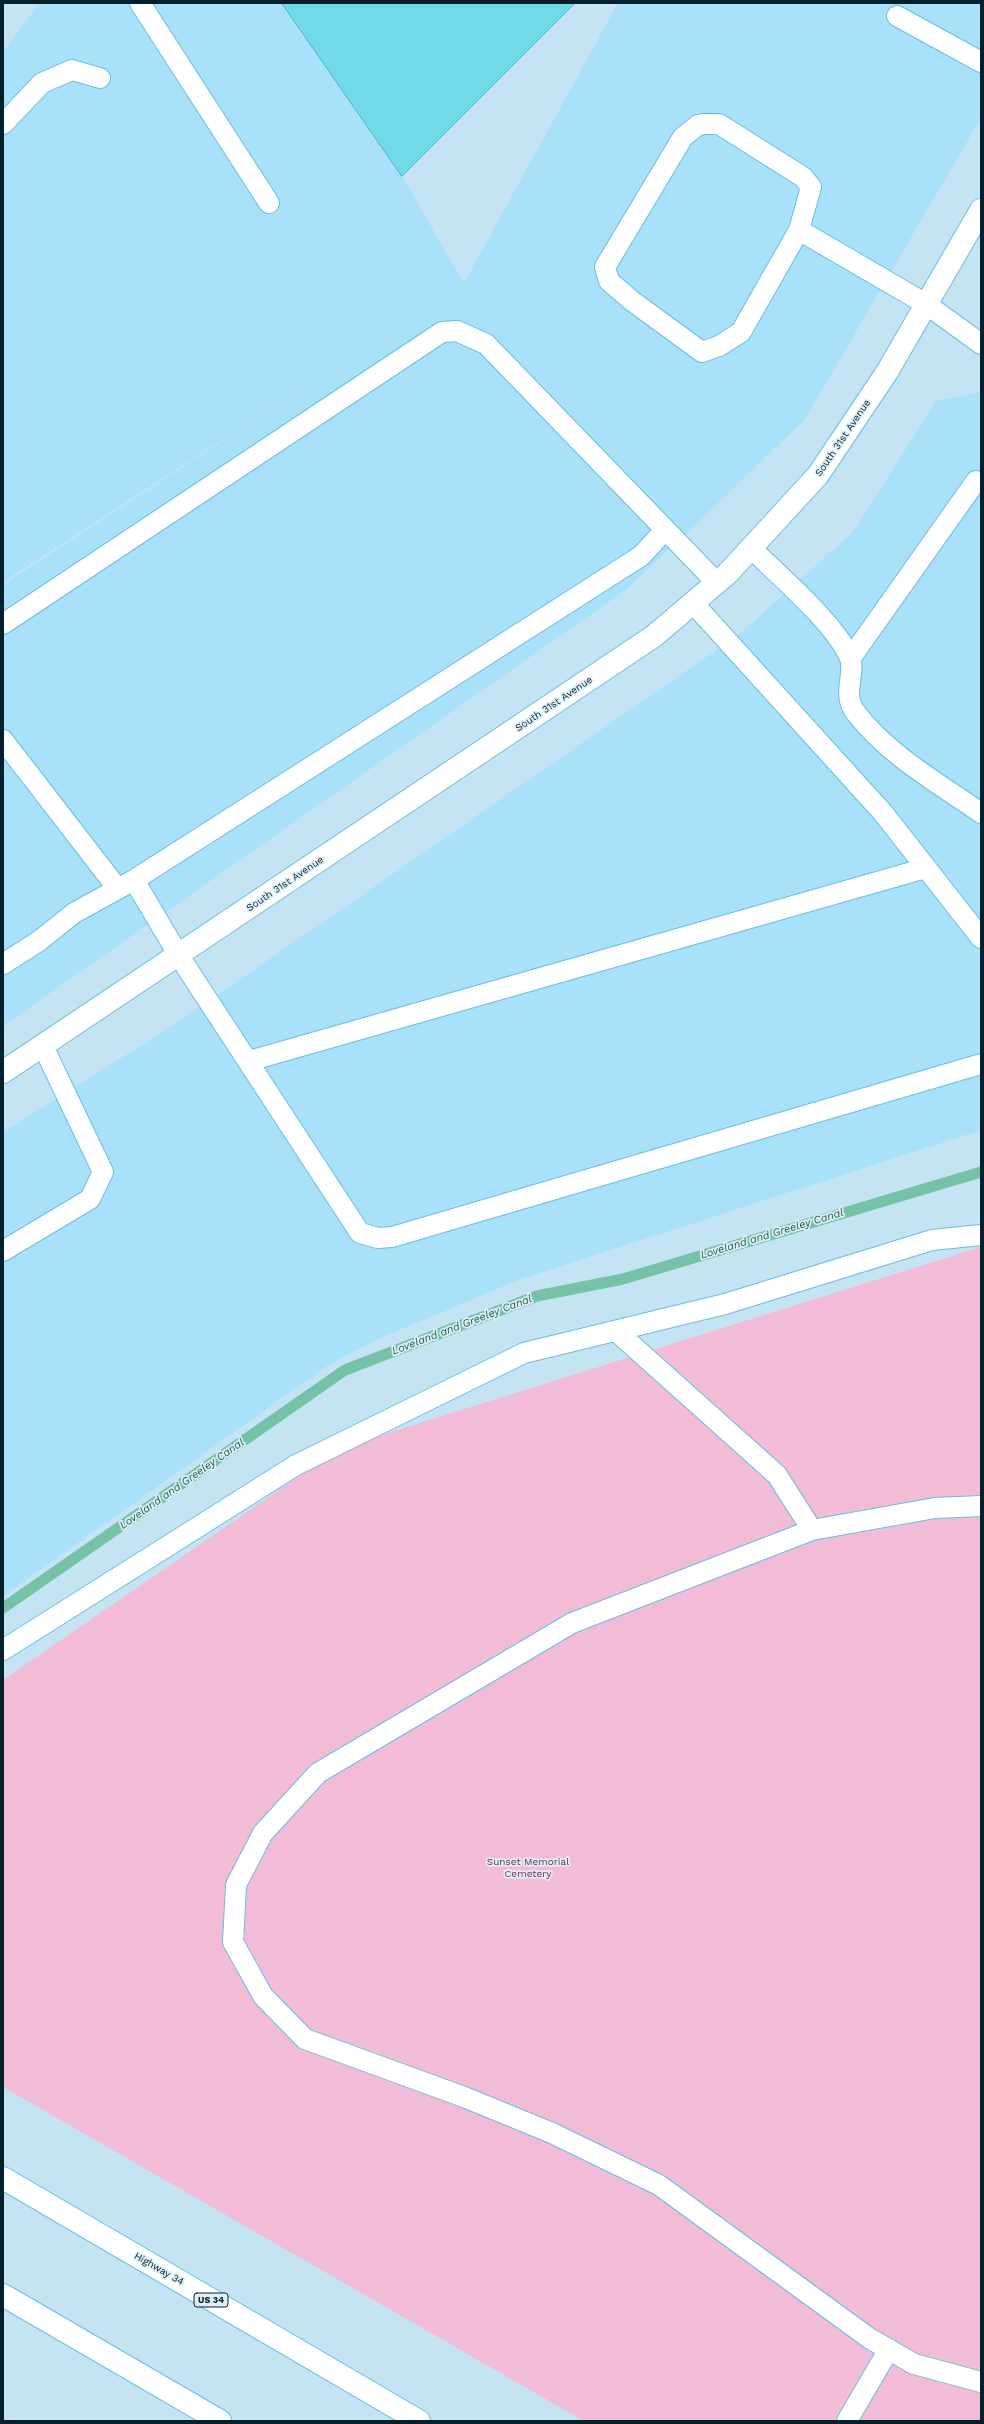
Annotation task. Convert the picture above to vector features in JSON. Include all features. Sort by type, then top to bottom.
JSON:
[{"type":"main road","name":"South 31st Avenue","points":[[3,1072],[179,956],[654,636],[717,583],[818,475],[887,372],[981,210]]},
{"type":"main road","name":"Highway 34","points":[[3,2178],[419,2421]]},
{"type":"main road","points":[[3,2295],[220,2421]]},
{"type":"lane","points":[[140,3],[269,203]]},
{"type":"lane","points":[[898,16],[981,62]]},
{"type":"lane","points":[[3,124],[42,83],[72,70],[100,78]]},
{"type":"lane","points":[[719,124],[803,177],[811,187],[799,230],[741,332],[719,346],[702,352],[632,302],[609,281],[605,267],[683,137],[698,125],[719,124]]},
{"type":"lane","points":[[799,230],[926,304],[981,344]]},
{"type":"lane","points":[[3,624],[442,332],[457,331],[470,335],[486,344],[717,583]]},
{"type":"lane","points":[[976,481],[850,659],[848,692],[855,712],[901,757],[981,813]]},
{"type":"lane","points":[[3,964],[39,941],[74,913],[126,884],[211,831],[641,556],[665,530]]},
{"type":"lane","points":[[751,548],[833,630],[850,659]]},
{"type":"lane","points":[[693,603],[884,814],[981,938]]},
{"type":"lane","points":[[3,740],[75,834],[126,884],[179,956],[360,1233],[378,1238],[392,1237],[981,1064]]},
{"type":"lane","points":[[248,1061],[926,868]]},
{"type":"lane","points":[[3,1251],[90,1199],[103,1172],[43,1046]]},
{"type":"lane","points":[[3,1650],[296,1465],[524,1353],[725,1304],[932,1240],[981,1235]]},
{"type":"lane","points":[[616,1331],[776,1475],[812,1530]]},
{"type":"lane","points":[[981,1506],[935,1508],[812,1530],[572,1624],[318,1773],[263,1833],[236,1885],[233,1942],[263,1996],[305,2039],[464,2097],[552,2133],[659,2185],[869,2338],[914,2364],[981,2382]]},
{"type":"lane","points":[[847,2421],[889,2349]]},
{"type":"shaded area","points":[[39,3],[282,3],[402,176],[464,283],[618,3],[981,3],[981,118],[805,419],[623,592],[3,1026],[3,585],[353,355],[3,582],[3,53]]},
{"type":"shaded area","points":[[981,392],[981,1130],[518,1280],[376,1340],[330,1364],[3,1596],[3,1132],[180,1021],[741,633],[854,531],[936,401]]},
{"type":"green space","name":"Sunset Memorial Cemetery","points":[[981,1247],[981,2421],[584,2421],[3,2087],[3,1680],[340,1448]]},
{"type":"building","points":[[282,3],[575,3],[402,176]]},
{"type":"waterway","name":"Loveland and Greeley Canal","points":[[3,1608],[345,1370],[537,1296],[623,1279],[981,1172]]}]
